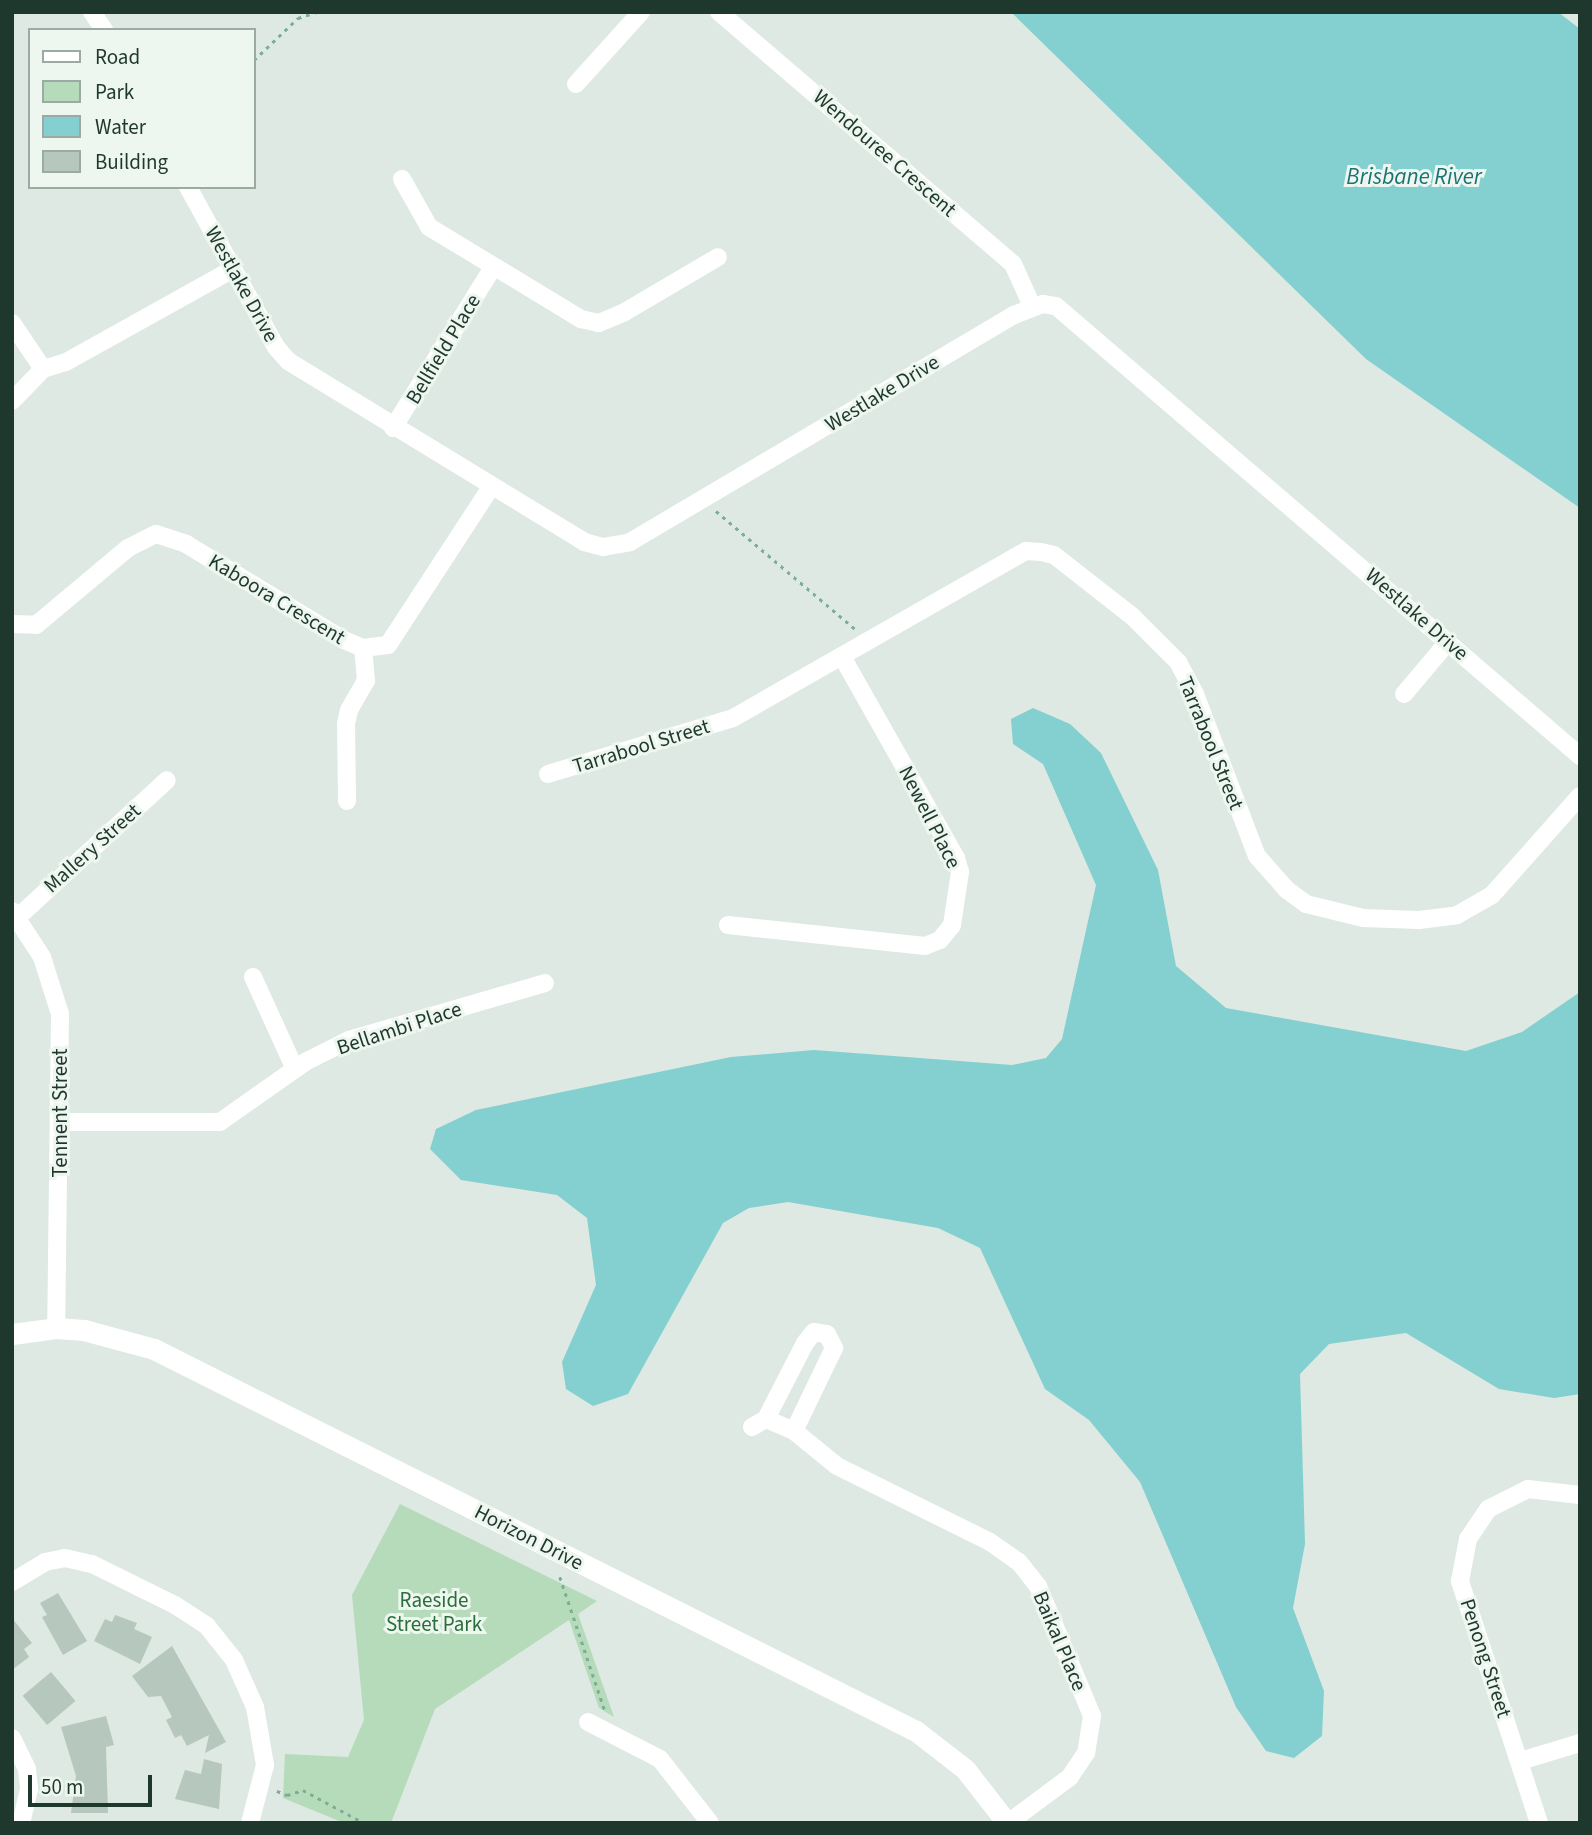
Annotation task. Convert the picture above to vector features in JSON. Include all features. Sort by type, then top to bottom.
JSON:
[{"type":"street","points":[[92,12],[103,28]]},
{"type":"street","points":[[576,84],[641,12]]},
{"type":"street","name":"Wendouree Crescent","points":[[719,12],[1013,264],[1032,308]]},
{"type":"street","points":[[401,179],[429,227],[492,269],[581,319],[599,323],[718,257]]},
{"type":"street","name":"Westlake Drive","points":[[189,189],[288,361],[393,428],[584,542],[603,547],[629,542],[1032,308],[1056,306],[1079,321],[1580,755]]},
{"type":"street","points":[[12,401],[43,369],[66,362],[233,269]]},
{"type":"street","name":"Bellfield Place","points":[[393,428],[492,269]]},
{"type":"street","points":[[12,323],[43,369]]},
{"type":"street","name":"Kaboora Crescent","points":[[12,624],[36,625],[128,548],[156,534],[170,535],[363,648],[388,645],[491,487]]},
{"type":"street","name":"Tarrabool Street","points":[[548,774],[733,718],[844,658],[1026,551],[1054,555],[1150,631],[1178,663],[1195,694],[1257,856],[1287,890],[1306,904],[1332,913],[1419,920],[1457,915],[1492,895],[1580,796]]},
{"type":"street","points":[[1404,694],[1448,642]]},
{"type":"street","points":[[347,802],[346,724],[349,710],[366,681],[363,648]]},
{"type":"street","name":"Newell Place","points":[[728,925],[925,946],[940,940],[952,925],[960,872],[956,858],[844,658]]},
{"type":"street","name":"Mallery Street","points":[[15,914],[167,780]]},
{"type":"street","name":"Tennent Street","points":[[15,914],[42,957],[60,1014],[62,1122],[56,1328]]},
{"type":"street","points":[[253,976],[295,1069]]},
{"type":"street","name":"Bellambi Place","points":[[62,1122],[220,1122],[295,1069],[349,1041],[545,983]]},
{"type":"street","name":"Horizon Drive","points":[[12,1334],[56,1328],[107,1334],[154,1349],[873,1708],[947,1753],[981,1786],[1008,1823]]},
{"type":"street","name":"Baikal Place","points":[[794,1431],[834,1348],[827,1334],[814,1332],[804,1343],[759,1423],[794,1431],[837,1466],[990,1542],[1019,1562],[1038,1586],[1092,1716],[1086,1753],[1070,1777],[1008,1823]]},
{"type":"street","name":"Penong Street","points":[[1539,1823],[1460,1581],[1468,1539],[1488,1509],[1528,1489],[1580,1495]]},
{"type":"street","points":[[12,1582],[45,1562],[65,1558],[93,1564],[175,1605],[207,1626],[234,1660],[256,1707],[265,1765],[250,1823]]},
{"type":"street","points":[[592,1723],[660,1759],[710,1823]]},
{"type":"street","points":[[12,1738],[27,1769],[29,1789],[21,1823]]},
{"type":"street","points":[[1520,1761],[1580,1743]]},
{"type":"path","points":[[256,58],[298,18],[317,12]]},
{"type":"path","points":[[716,511],[871,642]]},
{"type":"path","points":[[560,1577],[606,1711],[592,1723]]},
{"type":"path","points":[[261,1786],[287,1795],[303,1790],[364,1823]]},
{"type":"green space","name":"Raeside Street Park","points":[[400,1504],[597,1601],[578,1614],[614,1717],[599,1708],[569,1620],[435,1709],[391,1823],[344,1823],[283,1798],[285,1754],[348,1757],[364,1720],[352,1595]]},
{"type":"water","name":"Brisbane River","points":[[1011,12],[1558,12],[1580,29],[1580,508],[1366,359]]},
{"type":"water","points":[[1033,708],[1070,724],[1101,753],[1158,870],[1176,966],[1226,1008],[1466,1051],[1522,1032],[1580,992],[1580,1394],[1554,1398],[1499,1389],[1406,1333],[1329,1344],[1300,1374],[1305,1544],[1293,1608],[1324,1691],[1322,1736],[1294,1758],[1266,1751],[1236,1707],[1140,1482],[1089,1420],[1045,1389],[980,1248],[938,1228],[788,1202],[749,1208],[723,1223],[628,1394],[593,1406],[566,1389],[562,1362],[596,1285],[587,1218],[557,1195],[461,1180],[430,1149],[436,1129],[476,1110],[731,1057],[814,1050],[1012,1065],[1046,1058],[1062,1039],[1096,885],[1043,764],[1013,744],[1011,719]]},
{"type":"building","points":[[58,1593],[87,1641],[63,1655],[42,1617],[47,1615],[40,1603]]},
{"type":"building","points":[[115,1615],[137,1623],[134,1629],[152,1637],[140,1664],[94,1641],[105,1619],[112,1622]]},
{"type":"building","points":[[12,1618],[32,1643],[24,1649],[29,1657],[12,1670]]},
{"type":"building","points":[[172,1646],[226,1742],[205,1753],[209,1735],[187,1746],[181,1735],[175,1738],[166,1720],[172,1717],[161,1696],[148,1697],[132,1676]]},
{"type":"building","points":[[51,1672],[75,1701],[47,1725],[23,1696]]},
{"type":"building","points":[[106,1716],[114,1745],[106,1747],[108,1813],[71,1813],[76,1776],[61,1727]]},
{"type":"building","points":[[204,1759],[222,1764],[219,1809],[175,1799],[185,1770],[201,1774]]}]
